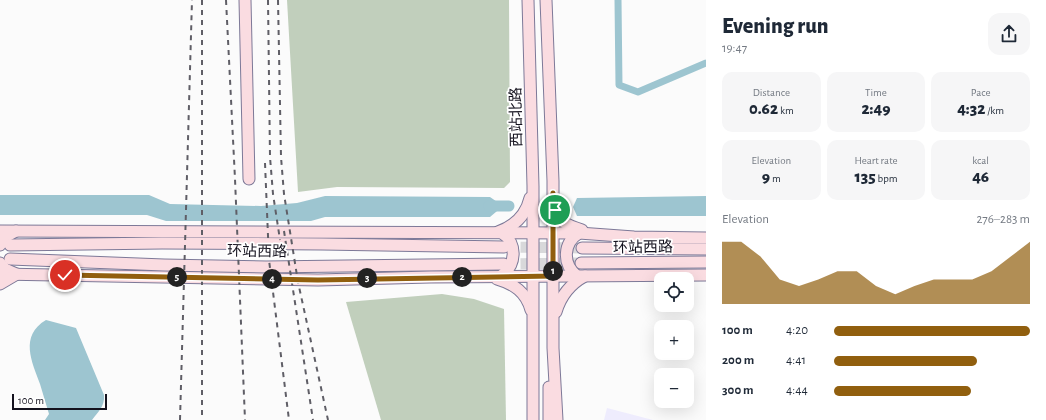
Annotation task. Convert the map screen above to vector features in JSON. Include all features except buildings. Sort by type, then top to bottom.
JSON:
[{"type":"main road","points":[[245,0],[248,179]]},
{"type":"main road","name":"西站北路","points":[[528,0],[533,186],[533,420]]},
{"type":"main road","points":[[546,0],[553,193],[553,348],[558,420]]},
{"type":"main road","points":[[498,233],[508,228],[523,216],[533,186]]},
{"type":"main road","points":[[553,193],[555,210],[559,219],[566,224],[592,234]]},
{"type":"main road","points":[[0,231],[579,233],[706,238]]},
{"type":"main road","points":[[5,245],[4,239],[17,231]]},
{"type":"main road","points":[[498,233],[506,235],[511,243],[514,259],[509,269],[501,276]]},
{"type":"main road","points":[[579,233],[569,243],[566,255],[570,268],[581,276]]},
{"type":"main road","name":"环站西路","points":[[5,245],[162,243],[504,246]]},
{"type":"main road","name":"环站西路","points":[[582,248],[706,249]]},
{"type":"main road","points":[[5,261],[7,271],[17,274]]},
{"type":"main road","name":"环站西路","points":[[5,261],[266,267],[504,264]]},
{"type":"main road","name":"环站西路","points":[[581,263],[706,262]]},
{"type":"main road","points":[[0,274],[318,280],[489,276],[706,275]]},
{"type":"main road","points":[[0,284],[17,274]]},
{"type":"main road","points":[[489,276],[510,284],[522,292],[529,305],[533,319]]},
{"type":"main road","points":[[553,324],[562,297],[581,276]]},
{"type":"main road","points":[[549,420],[548,389],[553,348]]},
{"type":"shaded area","points":[[607,408],[653,420],[604,420]]},
{"type":"green space","points":[[287,0],[509,0],[510,182],[504,188],[337,187],[298,192]]},
{"type":"green space","points":[[442,294],[474,299],[504,309],[506,420],[381,420],[346,302]]},
{"type":"water","points":[[0,195],[149,195],[170,204],[261,206],[297,203],[325,196],[490,197],[503,206],[490,217],[325,217],[311,221],[166,221],[147,215],[0,215]]},
{"type":"water","points":[[706,196],[706,216],[577,216],[573,207],[577,198]]},
{"type":"water","points":[[46,320],[76,328],[104,395],[102,406],[92,420],[45,420],[49,414],[31,358],[30,341],[38,326]]},
{"type":"waterway","points":[[618,0],[619,85],[638,92],[706,63]]},
{"type":"waterway","points":[[489,206],[509,206]]},
{"type":"tunnel","points":[[504,247],[582,248]]},
{"type":"tunnel","points":[[504,264],[577,263]]},
{"type":"railway","points":[[180,420],[192,0]]},
{"type":"railway","points":[[202,0],[202,420]]},
{"type":"railway","points":[[226,0],[245,420]]},
{"type":"railway","points":[[268,0],[270,157],[273,194],[280,240]]},
{"type":"railway","points":[[278,0],[281,157],[284,194],[298,282],[328,420]]},
{"type":"railway","points":[[265,163],[269,260],[289,420]]},
{"type":"railway","points":[[284,231],[313,420]]},
{"type":"route","points":[[65,275],[318,280],[357,278],[553,276],[553,193],[555,210]]}]
